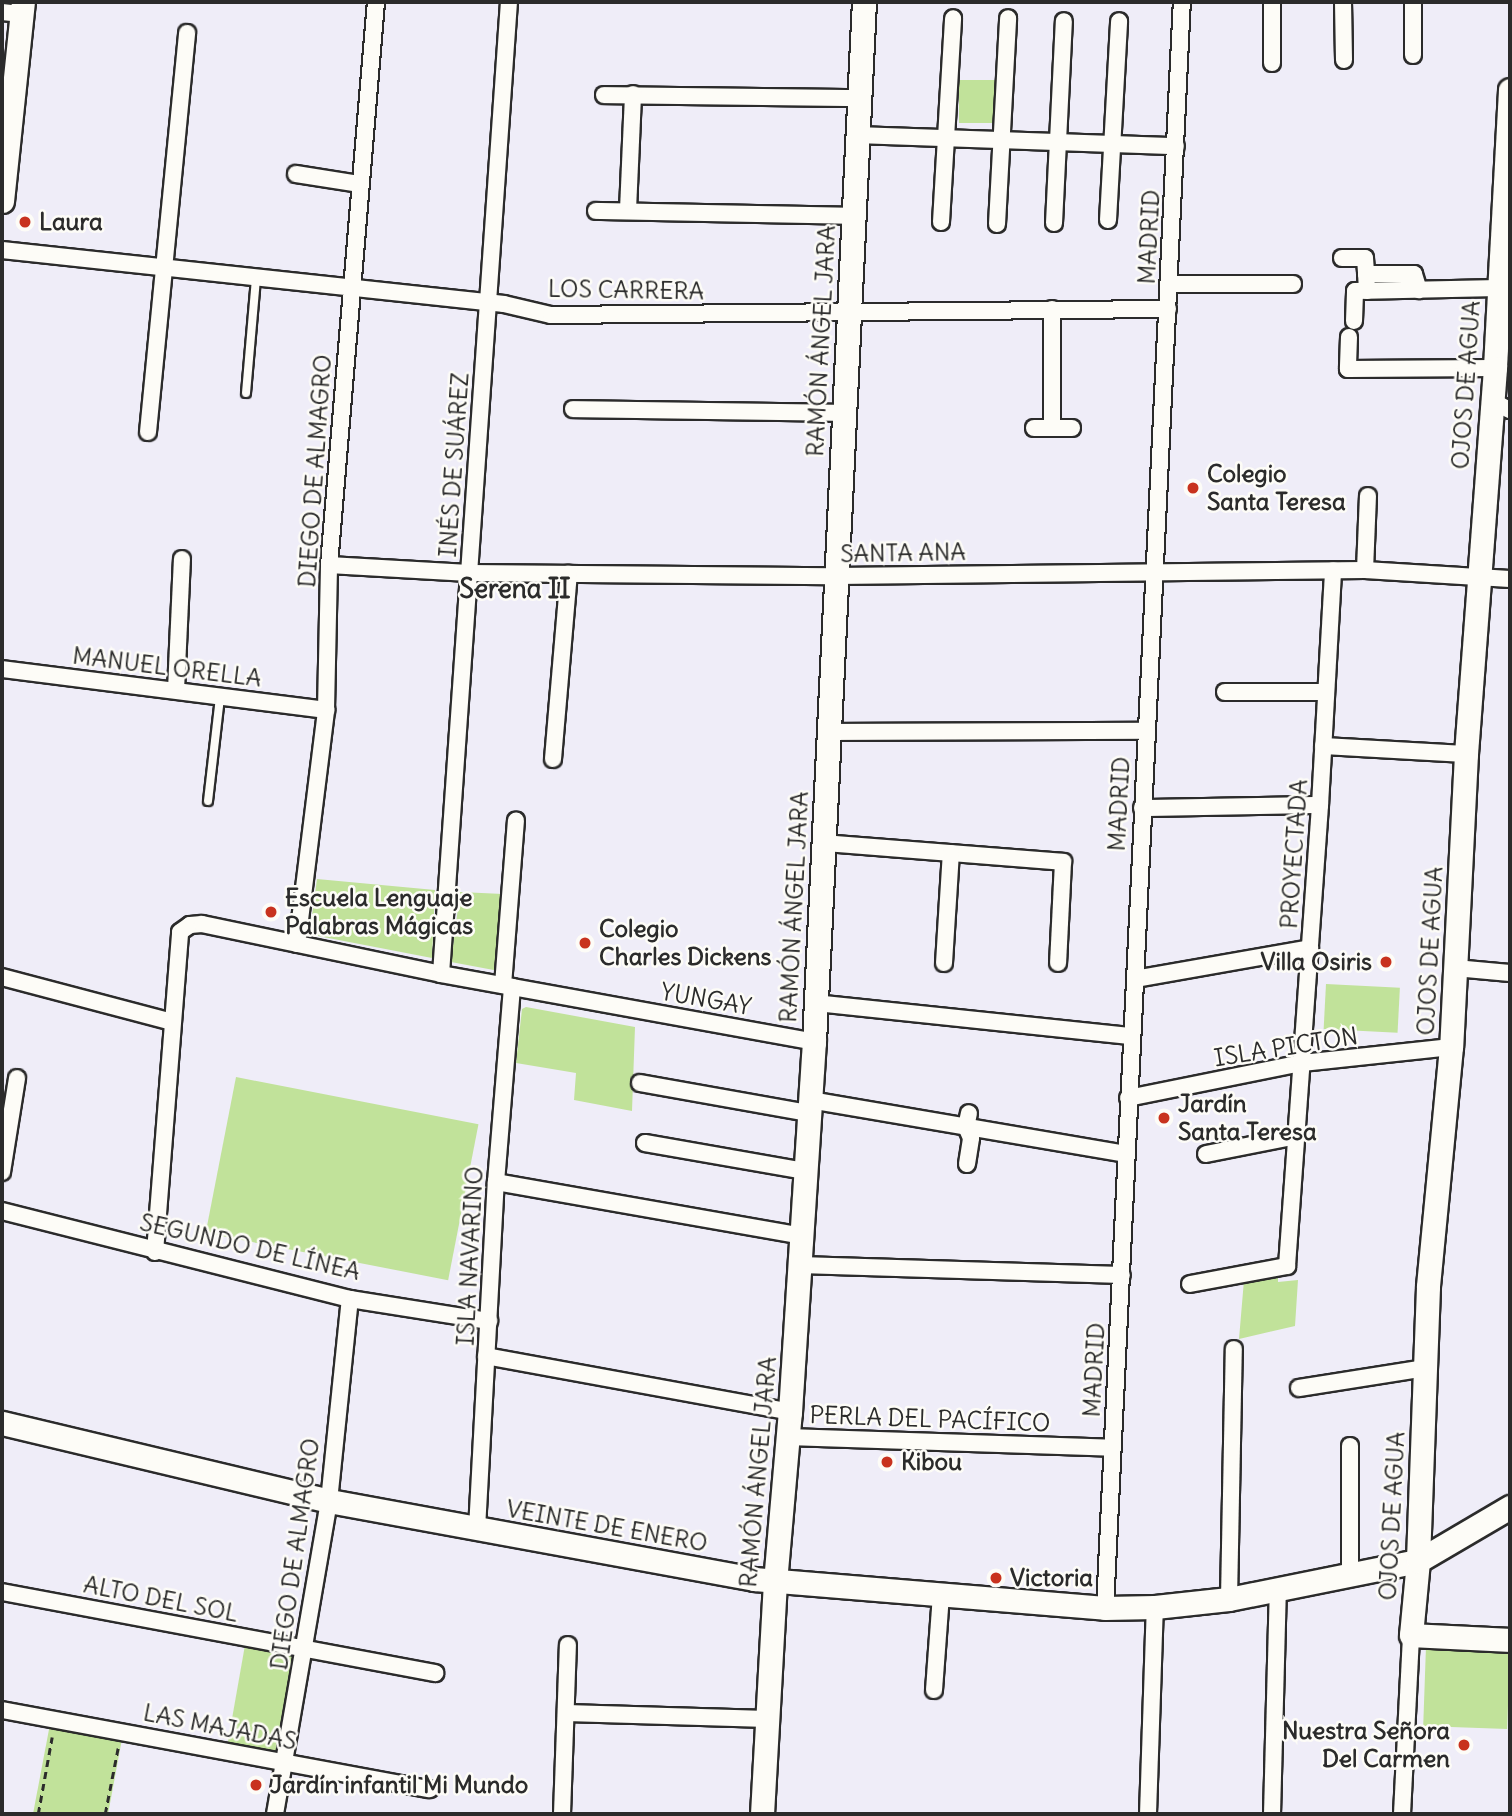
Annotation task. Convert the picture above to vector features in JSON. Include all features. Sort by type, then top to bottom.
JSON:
[{"type":"street","name":"DIEGO DE ALMAGRO","points":[[298,944],[326,710],[329,565],[376,2]]},
{"type":"street","name":"INÉS DE SUÁREZ","points":[[441,974],[509,2]]},
{"type":"street","name":"RAMÓN ÁNGEL JARA","points":[[762,1814],[775,1582],[790,1412],[814,1042],[864,2]]},
{"type":"street","name":"MADRID","points":[[1105,1608],[1153,573],[1171,284],[1182,2]]},
{"type":"street","points":[[1272,2],[1272,63]]},
{"type":"street","points":[[1343,2],[1344,60]]},
{"type":"street","points":[[1413,2],[1413,55]]},
{"type":"street","points":[[2,201],[16,9]]},
{"type":"street","points":[[941,222],[953,18]]},
{"type":"street","points":[[997,224],[1008,18]]},
{"type":"street","points":[[1054,223],[1064,21]]},
{"type":"street","points":[[1108,220],[1119,21]]},
{"type":"street","points":[[148,432],[187,33]]},
{"type":"street","name":"OJOS DE AGUA","points":[[1402,1814],[1411,1635],[1418,1561],[1428,1287],[1451,1047],[1478,578],[1501,405],[1495,368],[1499,288],[1507,218],[1510,90]]},
{"type":"street","points":[[604,94],[859,98]]},
{"type":"street","points":[[628,210],[633,94]]},
{"type":"street","points":[[857,135],[1176,146]]},
{"type":"street","points":[[296,174],[360,184]]},
{"type":"street","points":[[596,211],[853,216]]},
{"type":"street","name":"LOS CARRERA","points":[[2,250],[487,303],[551,315],[1168,309]]},
{"type":"street","points":[[1342,258],[1365,258],[1367,282]]},
{"type":"street","points":[[1495,368],[1348,369],[1355,291],[1367,282],[1419,290],[1499,288]]},
{"type":"street","points":[[1171,284],[1293,284]]},
{"type":"street","points":[[1052,309],[1052,427]]},
{"type":"street","points":[[573,409],[843,413]]},
{"type":"street","points":[[1034,428],[1072,428]]},
{"type":"street","points":[[1365,570],[1368,496]]},
{"type":"street","points":[[176,690],[182,559]]},
{"type":"street","name":"SANTA ANA","points":[[329,565],[469,573],[836,576],[1365,570],[1510,579]]},
{"type":"street","name":"PROYECTADA","points":[[1190,1284],[1287,1266],[1320,806],[1333,570]]},
{"type":"street","points":[[553,760],[569,574]]},
{"type":"street","name":"MANUEL ORELLA","points":[[2,669],[326,710]]},
{"type":"street","points":[[1225,692],[1325,691]]},
{"type":"street","points":[[829,732],[1146,731]]},
{"type":"street","points":[[1323,746],[1466,754]]},
{"type":"street","points":[[1142,808],[1320,806]]},
{"type":"street","name":"ISLA NAVARINO","points":[[477,1529],[516,821]]},
{"type":"street","points":[[824,844],[1063,862],[1058,963]]},
{"type":"street","points":[[944,963],[951,853]]},
{"type":"street","name":"YUNGAY","points":[[172,1022],[180,932],[190,925],[202,924],[441,974],[814,1042]]},
{"type":"street","points":[[1135,979],[1310,948]]},
{"type":"street","points":[[1455,968],[1510,973]]},
{"type":"street","points":[[2,977],[172,1022],[155,1252]]},
{"type":"street","points":[[815,1003],[1131,1036]]},
{"type":"street","name":"ISLA PICTON","points":[[1128,1098],[1303,1063],[1451,1047]]},
{"type":"street","points":[[2,1172],[17,1078]]},
{"type":"street","points":[[640,1083],[810,1107],[967,1120],[1125,1154]]},
{"type":"street","points":[[967,1120],[971,1138],[967,1164]]},
{"type":"street","points":[[1206,1154],[1297,1136]]},
{"type":"street","points":[[645,1143],[806,1171]]},
{"type":"street","points":[[496,1182],[802,1236]]},
{"type":"street","name":"SEGUNDO DE LÍNEA","points":[[2,1211],[155,1252],[350,1299],[489,1321]]},
{"type":"street","points":[[800,1265],[1122,1275]]},
{"type":"street","name":"DIEGO DE ALMAGRO","points":[[275,1814],[329,1501],[350,1299]]},
{"type":"street","points":[[1229,1598],[1234,1349]]},
{"type":"street","points":[[486,1356],[790,1412]]},
{"type":"street","points":[[1300,1388],[1425,1368]]},
{"type":"street","name":"VEINTE DE ENERO","points":[[2,1423],[329,1501],[775,1582],[1105,1608],[1156,1607],[1229,1598],[1418,1561]]},
{"type":"street","name":"PERLA DEL PACÍFICO","points":[[788,1437],[1112,1448]]},
{"type":"street","points":[[1350,1446],[1350,1573]]},
{"type":"street","points":[[1418,1561],[1510,1507]]},
{"type":"street","points":[[1272,1814],[1278,1589]]},
{"type":"street","name":"ALTO DEL SOL","points":[[2,1592],[436,1673]]},
{"type":"street","points":[[934,1690],[941,1594]]},
{"type":"street","points":[[1148,1814],[1156,1607]]},
{"type":"street","points":[[1411,1635],[1510,1640]]},
{"type":"street","points":[[562,1814],[568,1645]]},
{"type":"street","name":"LAS MAJADAS","points":[[2,1710],[430,1788]]},
{"type":"street","points":[[566,1713],[768,1719]]},
{"type":"lane","points":[[246,393],[256,279]]},
{"type":"lane","points":[[208,801],[220,698]]},
{"type":"path","points":[[38,1814],[55,1720]]},
{"type":"path","points":[[105,1814],[122,1731]]},
{"type":"green space","points":[[959,80],[998,80],[998,123],[959,123]]},
{"type":"green space","points":[[317,879],[435,890],[432,958],[318,936],[310,930]]},
{"type":"green space","points":[[460,892],[503,894],[499,971],[451,962]]},
{"type":"green space","points":[[1326,984],[1400,988],[1398,1033],[1324,1029]]},
{"type":"green space","points":[[526,1007],[635,1027],[632,1111],[574,1100],[576,1073],[516,1063],[522,1009]]},
{"type":"green space","points":[[236,1077],[478,1124],[448,1280],[206,1233]]},
{"type":"green space","points":[[1278,1273],[1278,1282],[1298,1280],[1295,1326],[1239,1339],[1244,1280]]},
{"type":"green space","points":[[245,1645],[295,1654],[278,1754],[227,1745]]},
{"type":"green space","points":[[1426,1646],[1510,1649],[1507,1729],[1423,1726]]},
{"type":"green space","points":[[50,1724],[122,1739],[108,1814],[33,1814]]},
{"type":"place","name":"Laura","points":[[25,222]]},
{"type":"place","name":"Colegio Santa Teresa","points":[[1193,488]]},
{"type":"place","name":"Escuela Lenguaje Palabras Mágicas","points":[[271,912]]},
{"type":"place","name":"Colegio Charles Dickens","points":[[585,943]]},
{"type":"place","name":"Villa Osiris","points":[[1386,962]]},
{"type":"place","name":"Jardín Santa Teresa","points":[[1164,1118]]},
{"type":"place","name":"Kibou","points":[[887,1462]]},
{"type":"place","name":"Victoria","points":[[996,1578]]},
{"type":"place","name":"Nuestra Señora Del Carmen","points":[[1464,1745]]},
{"type":"place","name":"Jardín infantil Mi Mundo","points":[[256,1785]]},
{"type":"district","name":"Serena II","points":[[515,589]]}]
